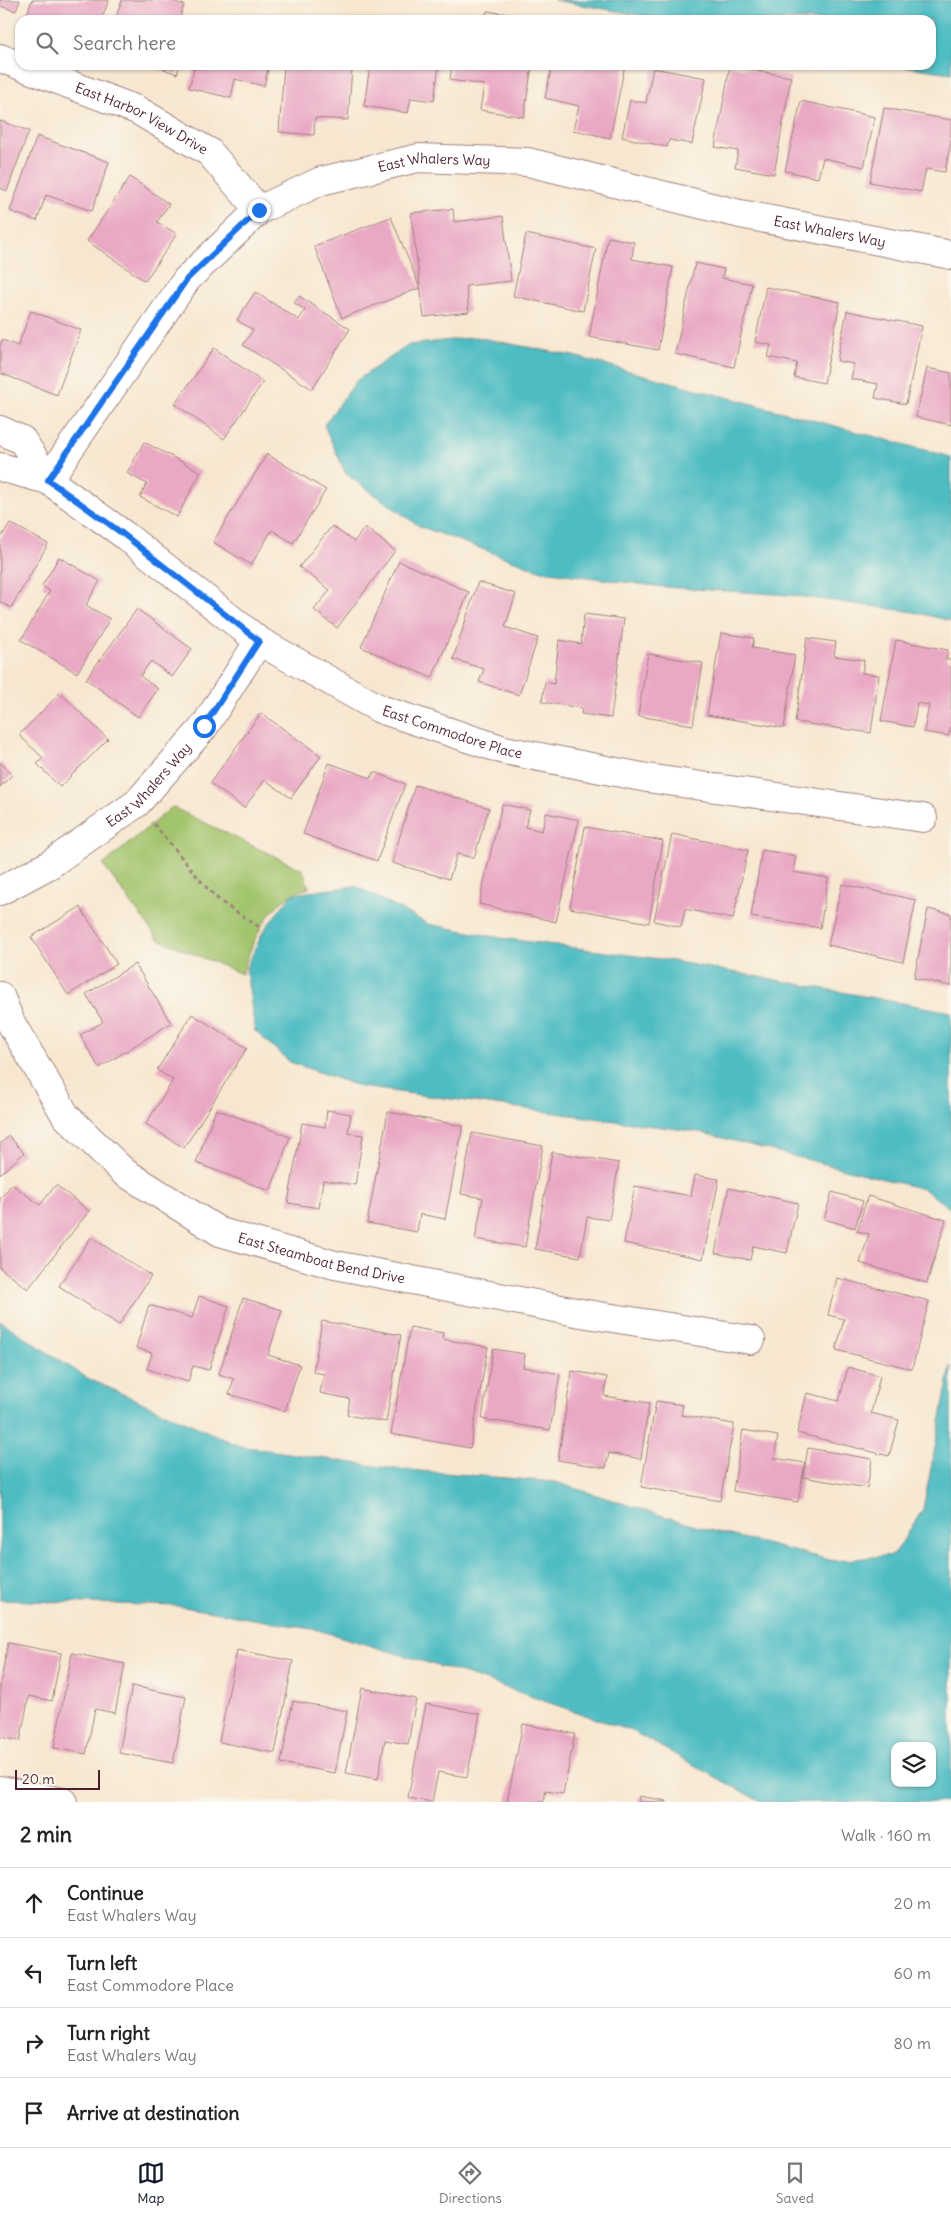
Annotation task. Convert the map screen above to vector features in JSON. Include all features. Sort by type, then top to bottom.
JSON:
[{"type":"street","name":"East Harbor View Drive","points":[[0,58],[15,64]]},
{"type":"street","name":"East Harbor View Drive","points":[[32,70],[137,110],[208,152],[259,210]]},
{"type":"street","name":"East Whalers Way","points":[[48,480],[187,279],[259,210],[321,181],[418,158],[528,162],[740,214],[951,255]]},
{"type":"street","name":"East Commodore Place","points":[[0,430],[22,440],[48,480]]},
{"type":"street","name":"East Commodore Place","points":[[0,467],[48,480],[123,534],[259,641],[380,709],[504,750],[647,778],[923,818]]},
{"type":"street","name":"East Whalers Way","points":[[0,891],[49,865],[137,803],[204,726],[259,641]]},
{"type":"street","name":"East Steamboat Bend Drive","points":[[0,996],[11,1023],[66,1116],[124,1172],[220,1232],[335,1265],[582,1313],[751,1340]]},
{"type":"street","points":[[0,1790],[63,1802]]},
{"type":"path","points":[[150,820],[211,892],[222,902],[261,928]]},
{"type":"green space","points":[[172,807],[303,870],[309,888],[293,894],[273,910],[254,940],[242,974],[158,939],[103,865]]},
{"type":"water","points":[[554,0],[951,0],[951,73],[930,70],[936,70],[936,15],[640,15]]},
{"type":"water","points":[[476,337],[573,356],[951,457],[951,621],[914,612],[789,595],[663,587],[542,571],[419,526],[346,474],[324,425],[357,380],[409,345]]},
{"type":"water","points":[[356,886],[428,924],[501,938],[667,960],[951,1012],[951,1209],[923,1189],[699,1132],[361,1087],[290,1062],[255,1031],[246,968],[264,930],[292,894]]},
{"type":"water","points":[[0,1321],[87,1378],[240,1446],[395,1469],[555,1482],[705,1529],[834,1561],[894,1555],[923,1509],[951,1366],[951,1802],[761,1802],[634,1732],[475,1677],[318,1630],[178,1606],[0,1600]]},
{"type":"building","points":[[0,0],[20,0],[16,11],[0,6]]},
{"type":"building","points":[[32,0],[109,0],[103,15],[27,15]]},
{"type":"building","points":[[122,0],[169,0],[184,5],[181,15],[117,15]]},
{"type":"building","points":[[487,11],[513,15],[486,15]]},
{"type":"building","points":[[166,70],[178,70],[177,74]]},
{"type":"building","points":[[194,70],[268,70],[264,86],[235,79],[231,98],[189,88]]},
{"type":"building","points":[[284,70],[352,70],[348,120],[315,118],[314,135],[279,132]]},
{"type":"building","points":[[369,70],[438,70],[434,101],[411,98],[408,113],[364,106]]},
{"type":"building","points":[[451,70],[531,70],[524,117],[480,110],[484,85],[450,80]]},
{"type":"building","points":[[551,70],[624,70],[610,138],[573,130],[579,106],[545,98]]},
{"type":"building","points":[[653,70],[664,70],[706,78],[692,144],[669,140],[667,147],[622,137],[630,100],[646,103]]},
{"type":"building","points":[[729,70],[752,70],[791,77],[774,174],[735,167],[738,151],[715,147]]},
{"type":"building","points":[[801,101],[875,117],[864,167],[823,158],[818,178],[785,171]]},
{"type":"building","points":[[884,108],[951,120],[951,141],[945,172],[926,169],[921,192],[870,182]]},
{"type":"building","points":[[0,121],[29,131],[7,191],[0,188]]},
{"type":"building","points":[[37,136],[109,162],[92,211],[46,195],[37,221],[10,211]]},
{"type":"building","points":[[130,177],[169,204],[157,222],[177,234],[145,281],[87,241]]},
{"type":"building","points":[[453,209],[454,222],[503,216],[511,281],[466,286],[469,312],[424,317],[411,213]]},
{"type":"building","points":[[391,217],[420,288],[342,318],[314,246]]},
{"type":"building","points":[[526,234],[596,249],[583,311],[513,296]]},
{"type":"building","points":[[608,237],[634,242],[632,259],[673,267],[658,350],[589,337]]},
{"type":"building","points":[[695,263],[724,269],[722,278],[752,284],[734,367],[675,354]]},
{"type":"building","points":[[766,287],[840,302],[824,383],[794,377],[797,363],[768,357],[771,345],[755,342]]},
{"type":"building","points":[[255,292],[299,320],[305,310],[294,303],[299,296],[350,329],[312,389],[243,345],[253,330],[237,320]]},
{"type":"building","points":[[31,311],[81,330],[57,395],[0,373],[0,346],[2,340],[18,346]]},
{"type":"building","points":[[847,311],[922,326],[906,404],[875,398],[878,384],[851,379],[854,364],[837,361]]},
{"type":"building","points":[[214,348],[263,382],[224,439],[175,404]]},
{"type":"building","points":[[927,368],[951,373],[951,425],[916,417]]},
{"type":"building","points":[[144,442],[201,472],[177,517],[140,497],[147,484],[127,473]]},
{"type":"building","points":[[267,454],[326,490],[293,543],[272,530],[251,565],[213,542]]},
{"type":"building","points":[[10,523],[48,544],[11,608],[0,602],[0,539]]},
{"type":"building","points":[[332,526],[354,542],[365,527],[395,551],[337,628],[314,610],[330,590],[299,567]]},
{"type":"building","points":[[59,557],[100,581],[86,605],[110,619],[77,673],[21,640],[50,591],[42,586]]},
{"type":"building","points":[[399,561],[469,592],[432,678],[361,647]]},
{"type":"building","points":[[478,582],[516,594],[505,627],[538,638],[519,695],[479,682],[484,669],[453,659]]},
{"type":"building","points":[[137,609],[192,649],[172,677],[151,661],[140,676],[158,689],[138,717],[86,679]]},
{"type":"building","points":[[584,614],[624,619],[611,718],[581,714],[582,708],[542,702],[545,682],[554,684],[559,640],[581,644]]},
{"type":"building","points":[[721,633],[754,638],[752,648],[795,655],[784,728],[707,715]]},
{"type":"building","points":[[807,638],[836,642],[834,656],[864,660],[862,673],[879,675],[871,733],[795,722]]},
{"type":"building","points":[[896,640],[948,650],[946,659],[951,660],[951,725],[949,736],[924,732],[929,705],[917,703],[913,727],[881,721]]},
{"type":"building","points":[[648,654],[703,663],[693,725],[638,716]]},
{"type":"building","points":[[60,693],[108,739],[60,787],[37,764],[43,758],[19,735]]},
{"type":"building","points":[[261,713],[321,756],[291,798],[265,780],[244,808],[210,783]]},
{"type":"building","points":[[0,762],[12,775],[0,787]]},
{"type":"building","points":[[329,763],[371,778],[374,772],[405,784],[377,861],[303,834]]},
{"type":"building","points":[[415,785],[489,808],[474,858],[457,854],[449,879],[392,863]]},
{"type":"building","points":[[502,804],[530,810],[525,827],[542,831],[546,813],[579,820],[556,922],[479,904]]},
{"type":"building","points":[[585,827],[663,841],[649,923],[570,908]]},
{"type":"building","points":[[672,834],[748,850],[733,919],[685,909],[681,927],[654,921]]},
{"type":"building","points":[[762,850],[796,856],[793,872],[828,878],[820,928],[751,917]]},
{"type":"building","points":[[842,884],[916,900],[903,962],[828,945]]},
{"type":"building","points":[[80,907],[117,964],[68,995],[31,937]]},
{"type":"building","points":[[928,909],[951,914],[951,986],[914,978]]},
{"type":"building","points":[[135,964],[171,1023],[99,1068],[80,1035],[103,1022],[86,994]]},
{"type":"building","points":[[192,1014],[247,1048],[184,1148],[146,1124],[173,1080],[157,1070]]},
{"type":"building","points":[[216,1109],[290,1137],[270,1191],[196,1163]]},
{"type":"building","points":[[327,1110],[351,1114],[348,1133],[363,1135],[355,1185],[323,1180],[319,1208],[288,1203],[302,1123],[325,1127]]},
{"type":"building","points":[[388,1112],[463,1126],[445,1219],[420,1214],[417,1232],[367,1223]]},
{"type":"building","points":[[472,1133],[543,1146],[525,1247],[475,1239],[483,1198],[461,1194]]},
{"type":"building","points":[[9,1136],[24,1153],[0,1174],[0,1144]]},
{"type":"building","points":[[552,1152],[619,1163],[609,1220],[587,1217],[580,1257],[535,1249]]},
{"type":"building","points":[[695,1175],[719,1179],[703,1259],[624,1243],[635,1186],[691,1196]]},
{"type":"building","points":[[12,1184],[40,1205],[56,1185],[89,1211],[28,1289],[0,1268],[0,1199]]},
{"type":"building","points":[[729,1188],[798,1203],[787,1253],[753,1246],[750,1260],[715,1253]]},
{"type":"building","points":[[832,1192],[863,1201],[855,1228],[824,1219]]},
{"type":"building","points":[[868,1196],[946,1220],[927,1283],[860,1263],[869,1234],[857,1231]]},
{"type":"building","points":[[91,1237],[151,1276],[119,1325],[59,1286]]},
{"type":"building","points":[[837,1278],[929,1301],[912,1369],[836,1350],[844,1319],[828,1315]]},
{"type":"building","points":[[199,1296],[229,1306],[209,1370],[193,1366],[188,1382],[147,1369],[152,1353],[136,1348],[149,1305],[192,1318]]},
{"type":"building","points":[[243,1298],[282,1310],[268,1355],[300,1365],[285,1411],[229,1394],[234,1379],[219,1374]]},
{"type":"building","points":[[322,1321],[401,1335],[386,1422],[347,1415],[350,1399],[320,1393],[324,1374],[313,1372]]},
{"type":"building","points":[[410,1327],[443,1333],[442,1339],[488,1347],[470,1448],[391,1434]]},
{"type":"building","points":[[493,1349],[525,1354],[523,1367],[560,1374],[550,1430],[482,1419]]},
{"type":"building","points":[[848,1367],[880,1376],[871,1413],[899,1420],[889,1456],[797,1433],[807,1393],[839,1401]]},
{"type":"building","points":[[572,1371],[607,1377],[604,1396],[649,1403],[641,1459],[609,1453],[606,1468],[558,1460]]},
{"type":"building","points":[[656,1401],[683,1405],[681,1415],[734,1424],[720,1501],[641,1487]]},
{"type":"building","points":[[743,1430],[778,1436],[774,1458],[805,1463],[798,1502],[733,1491]]},
{"type":"building","points":[[808,1448],[872,1459],[867,1488],[803,1477]]},
{"type":"building","points":[[8,1643],[61,1653],[52,1701],[29,1696],[20,1741],[0,1737],[0,1685]]},
{"type":"building","points":[[237,1650],[293,1661],[275,1753],[219,1742]]},
{"type":"building","points":[[72,1653],[125,1664],[115,1713],[95,1709],[86,1754],[54,1748]]},
{"type":"building","points":[[132,1686],[186,1697],[173,1763],[119,1753]]},
{"type":"building","points":[[362,1688],[416,1699],[408,1744],[385,1740],[378,1779],[346,1773]]},
{"type":"building","points":[[293,1701],[347,1711],[335,1773],[281,1763]]},
{"type":"building","points":[[426,1704],[480,1714],[467,1777],[438,1772],[432,1802],[408,1798]]},
{"type":"building","points":[[523,1724],[575,1734],[563,1794],[546,1791],[543,1802],[507,1802]]},
{"type":"building","points":[[639,1796],[667,1801],[667,1802],[638,1802]]},
{"type":"route","points":[[204,726],[259,641],[123,534],[48,480],[187,279],[259,210]]}]
